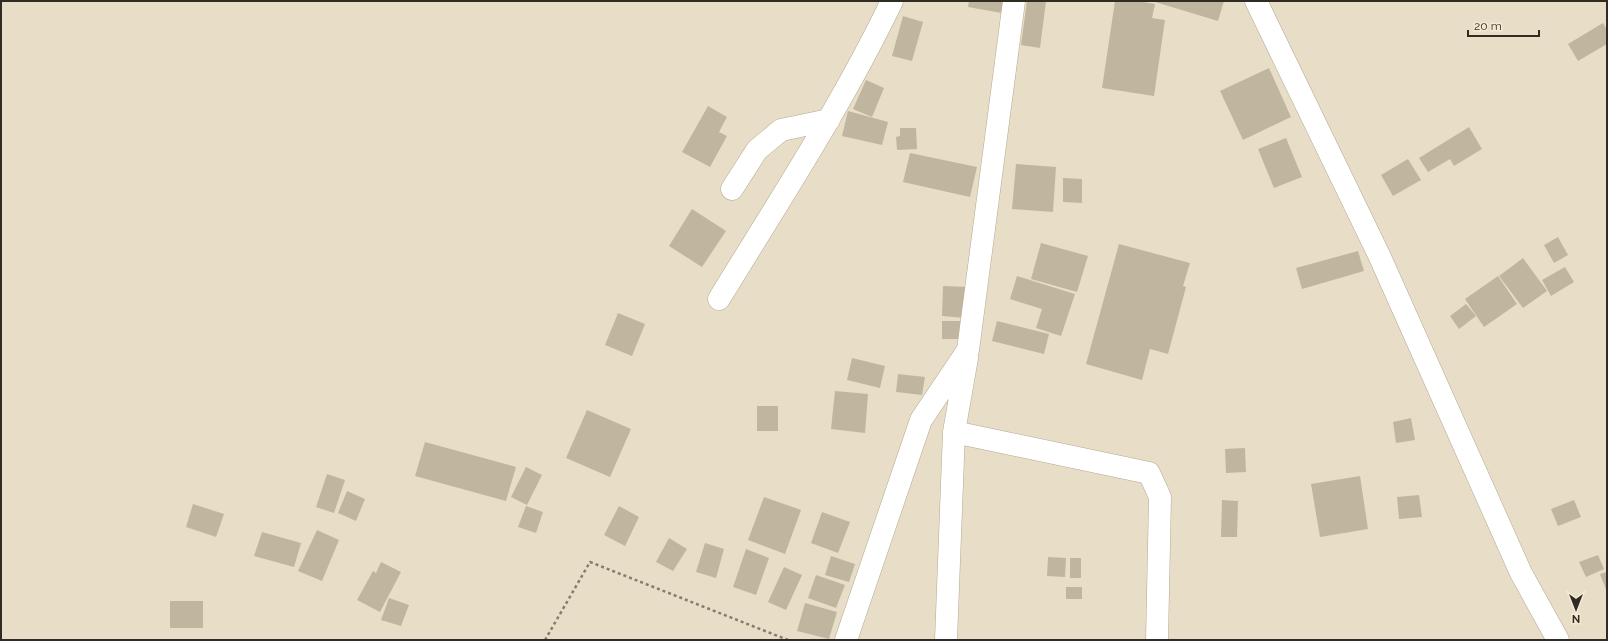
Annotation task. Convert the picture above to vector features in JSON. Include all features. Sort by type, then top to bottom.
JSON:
[{"type":"street","points":[[719,299],[829,120],[892,1]]},
{"type":"street","points":[[946,640],[954,432],[968,350],[1014,1]]},
{"type":"street","points":[[1256,1],[1379,255],[1521,573],[1558,640]]},
{"type":"street","points":[[732,188],[757,150],[781,130],[829,120]]},
{"type":"street","points":[[846,640],[921,420],[968,350]]},
{"type":"street","points":[[954,432],[1150,473],[1160,497],[1157,640]]},
{"type":"path","points":[[545,640],[590,562],[788,640]]},
{"type":"building","points":[[969,1],[1003,1],[1002,13],[968,7]]},
{"type":"building","points":[[1027,1],[1046,1],[1040,48],[1021,45]]},
{"type":"building","points":[[1115,1],[1138,1],[1155,4],[1152,18],[1165,20],[1154,96],[1102,88]]},
{"type":"building","points":[[1152,1],[1224,1],[1218,21]]},
{"type":"building","points":[[903,16],[923,22],[912,61],[892,56]]},
{"type":"building","points":[[1603,23],[1607,30],[1607,44],[1578,61],[1568,44]]},
{"type":"building","points":[[1269,68],[1291,117],[1243,140],[1220,91]]},
{"type":"building","points":[[866,80],[884,88],[872,117],[853,109]]},
{"type":"building","points":[[708,106],[727,117],[719,132],[727,136],[710,167],[682,152]]},
{"type":"building","points":[[848,111],[888,122],[882,145],[842,136]]},
{"type":"building","points":[[1469,127],[1482,149],[1454,166],[1450,159],[1428,172],[1419,158]]},
{"type":"building","points":[[900,128],[916,128],[917,149],[897,150],[896,137],[900,136]]},
{"type":"building","points":[[1286,138],[1302,177],[1274,188],[1258,149]]},
{"type":"building","points":[[910,153],[977,167],[970,197],[903,182]]},
{"type":"building","points":[[1408,159],[1421,180],[1393,196],[1381,175]]},
{"type":"building","points":[[1016,164],[1056,167],[1053,212],[1012,209]]},
{"type":"building","points":[[1063,178],[1082,179],[1082,203],[1063,202]]},
{"type":"building","points":[[692,209],[726,231],[702,267],[669,246]]},
{"type":"building","points":[[1558,237],[1568,255],[1554,263],[1544,245]]},
{"type":"building","points":[[1041,243],[1088,256],[1077,292],[1031,279]]},
{"type":"building","points":[[1119,244],[1190,263],[1183,286],[1186,287],[1168,354],[1150,349],[1142,380],[1086,364]]},
{"type":"building","points":[[1358,251],[1364,271],[1302,289],[1296,268]]},
{"type":"building","points":[[1523,258],[1547,291],[1523,308],[1499,276]]},
{"type":"building","points":[[1565,267],[1574,282],[1551,296],[1542,280]]},
{"type":"building","points":[[1017,276],[1075,294],[1061,336],[1036,328],[1042,309],[1010,299]]},
{"type":"building","points":[[1498,276],[1517,304],[1484,327],[1465,299]]},
{"type":"building","points":[[943,286],[967,287],[965,318],[942,316]]},
{"type":"building","points":[[1466,304],[1476,316],[1459,329],[1450,316]]},
{"type":"building","points":[[618,313],[645,324],[632,356],[605,345]]},
{"type":"building","points":[[942,321],[961,321],[960,339],[942,339]]},
{"type":"building","points":[[997,321],[1049,334],[1044,354],[992,341]]},
{"type":"building","points":[[852,358],[885,366],[880,388],[847,380]]},
{"type":"building","points":[[898,374],[925,377],[922,395],[896,392]]},
{"type":"building","points":[[835,391],[868,394],[865,433],[831,429]]},
{"type":"building","points":[[757,406],[778,406],[778,431],[757,431]]},
{"type":"building","points":[[587,410],[631,429],[610,477],[566,458]]},
{"type":"building","points":[[1411,418],[1415,440],[1396,443],[1393,422]]},
{"type":"building","points":[[425,442],[516,467],[506,501],[415,476]]},
{"type":"building","points":[[1245,448],[1246,472],[1226,473],[1225,449]]},
{"type":"building","points":[[526,467],[542,475],[527,505],[511,497]]},
{"type":"building","points":[[327,474],[345,480],[334,513],[316,507]]},
{"type":"building","points":[[1360,476],[1368,529],[1320,537],[1311,484]]},
{"type":"building","points":[[347,491],[365,499],[356,521],[338,513]]},
{"type":"building","points":[[1419,495],[1422,517],[1399,519],[1397,497]]},
{"type":"building","points":[[764,497],[801,510],[785,554],[748,540]]},
{"type":"building","points":[[1222,500],[1238,501],[1237,537],[1221,537]]},
{"type":"building","points":[[1574,500],[1581,517],[1558,526],[1551,509]]},
{"type":"building","points":[[193,504],[224,514],[216,537],[186,527]]},
{"type":"building","points":[[526,506],[543,512],[536,533],[518,527]]},
{"type":"building","points":[[619,506],[639,517],[625,546],[604,535]]},
{"type":"building","points":[[822,512],[850,522],[838,553],[811,543]]},
{"type":"building","points":[[317,530],[339,540],[322,581],[298,571]]},
{"type":"building","points":[[262,532],[301,543],[294,567],[254,556]]},
{"type":"building","points":[[669,538],[687,549],[673,571],[656,562]]},
{"type":"building","points":[[705,543],[724,549],[716,578],[696,572]]},
{"type":"building","points":[[746,549],[769,558],[756,595],[733,587]]},
{"type":"building","points":[[1598,555],[1604,569],[1586,577],[1579,562]]},
{"type":"building","points":[[831,556],[855,564],[849,582],[825,575]]},
{"type":"building","points":[[1048,557],[1066,558],[1065,577],[1047,576]]},
{"type":"building","points":[[1070,558],[1081,558],[1081,578],[1070,578]]},
{"type":"building","points":[[381,562],[401,572],[380,612],[357,600],[373,571],[376,573]]},
{"type":"building","points":[[784,567],[802,575],[786,610],[768,602]]},
{"type":"building","points":[[1607,572],[1607,592],[1600,574]]},
{"type":"building","points":[[816,575],[845,585],[836,608],[808,598]]},
{"type":"building","points":[[1066,587],[1082,587],[1082,599],[1066,599]]},
{"type":"building","points":[[389,598],[409,605],[401,626],[381,620]]},
{"type":"building","points":[[170,601],[203,601],[203,628],[170,628]]},
{"type":"building","points":[[805,603],[837,612],[829,639],[797,631]]}]
